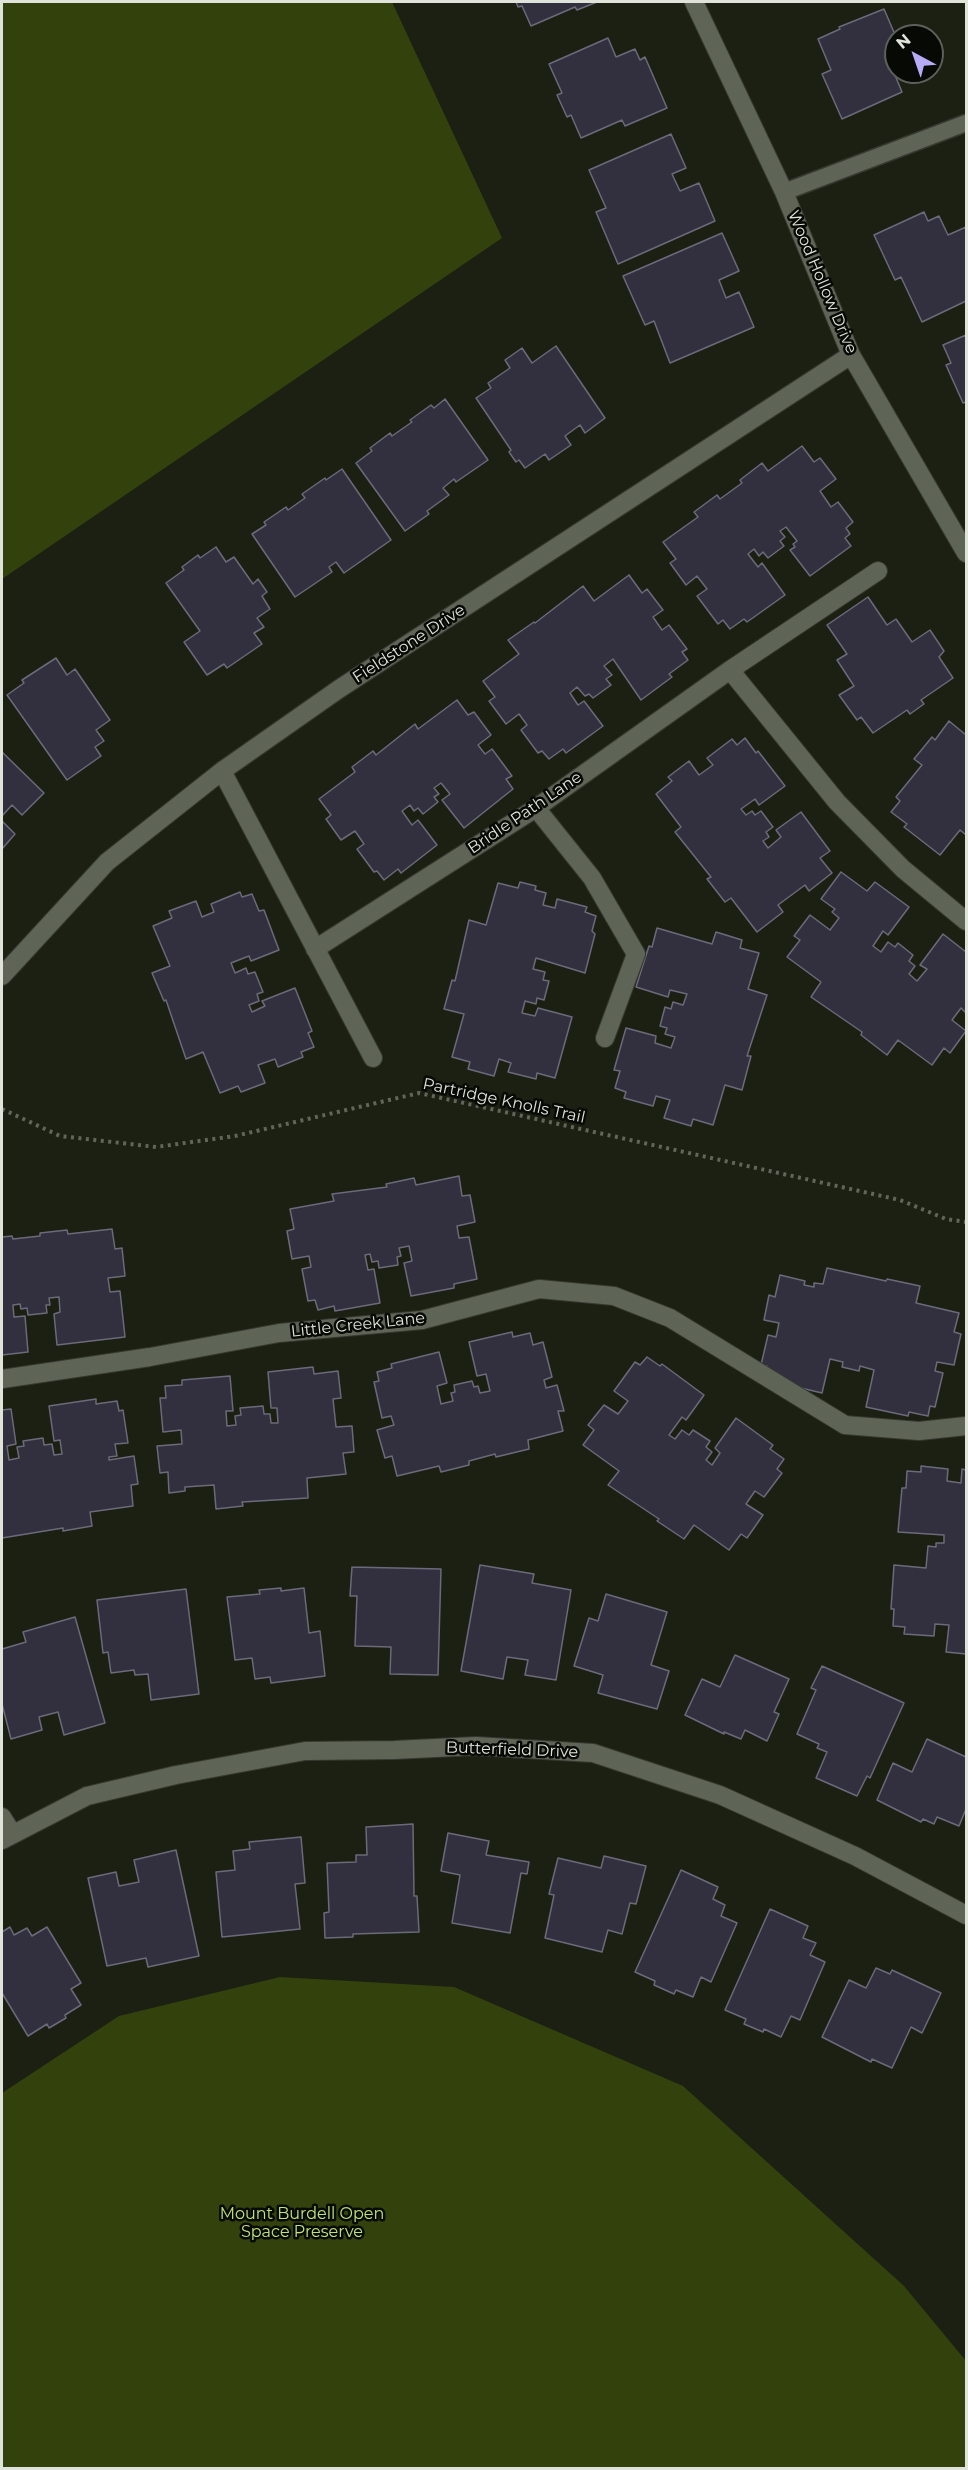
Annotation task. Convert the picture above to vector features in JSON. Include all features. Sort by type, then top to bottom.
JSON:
[{"type":"street","name":"Wood Hollow Drive","points":[[694,2],[784,192],[851,355],[966,553]]},
{"type":"street","name":"Fieldstone Drive","points":[[2,976],[107,862],[222,771],[339,689],[851,355]]},
{"type":"street","name":"Bridle Path Lane","points":[[315,949],[536,808],[730,670],[878,571]]},
{"type":"street","points":[[730,670],[837,802],[903,869],[966,921]]},
{"type":"street","points":[[222,771],[373,1059]]},
{"type":"street","points":[[536,808],[592,878],[636,954],[606,1038]]},
{"type":"street","name":"Little Creek Lane","points":[[2,1379],[150,1357],[279,1334],[422,1320],[540,1289],[614,1296],[670,1318],[845,1425],[919,1431],[966,1426]]},
{"type":"street","name":"Butterfield Drive","points":[[7,1836],[87,1796],[176,1775],[305,1751],[476,1746],[593,1753],[720,1795],[855,1856],[966,1915]]},
{"type":"street","points":[[2,1817],[7,1836]]},
{"type":"lane","points":[[784,192],[966,123]]},
{"type":"path","name":"Partridge Knolls Trail","points":[[2,1109],[60,1136],[156,1147],[235,1136],[419,1093],[900,1200],[946,1219],[966,1222]]},
{"type":"green space","points":[[2,2],[392,2],[502,238],[2,579]]},
{"type":"green space","name":"Mount Burdell Open Space Preserve","points":[[280,1977],[454,1987],[683,2086],[904,2286],[966,2361],[966,2468],[2,2468],[2,2093],[119,2016]]},
{"type":"building","points":[[516,2],[597,2],[577,10],[575,7],[531,26],[522,6],[518,7]]},
{"type":"building","points":[[884,9],[890,24],[884,24],[884,84],[899,84],[902,92],[842,119],[822,74],[831,70],[818,39],[840,29],[839,27]]},
{"type":"building","points":[[608,38],[616,57],[635,49],[640,60],[645,57],[667,108],[625,126],[622,120],[581,138],[571,115],[567,117],[557,95],[562,93],[549,64]]},
{"type":"building","points":[[671,134],[686,168],[672,174],[680,191],[699,183],[715,221],[618,264],[596,212],[606,208],[589,170]]},
{"type":"building","points":[[924,212],[928,221],[939,216],[948,235],[966,227],[966,301],[922,322],[901,277],[895,280],[874,235]]},
{"type":"building","points":[[722,233],[739,271],[719,280],[726,298],[739,292],[754,327],[670,363],[654,321],[645,325],[623,276]]},
{"type":"building","points":[[966,335],[966,402],[963,403],[946,365],[951,363],[943,345]]},
{"type":"building","points":[[556,346],[605,418],[585,433],[580,425],[565,436],[571,445],[549,460],[545,454],[525,468],[519,460],[516,462],[509,452],[511,450],[476,398],[491,388],[488,383],[510,368],[505,360],[522,348],[532,363]]},
{"type":"building","points":[[445,399],[488,460],[456,482],[454,479],[443,488],[449,495],[427,511],[429,514],[405,531],[356,463],[372,451],[370,448],[390,433],[392,436],[431,405],[434,408]]},
{"type":"building","points":[[802,446],[814,462],[820,458],[836,479],[820,491],[831,507],[838,502],[853,522],[846,528],[850,534],[845,538],[851,546],[810,576],[790,550],[795,547],[793,544],[797,541],[786,527],[780,531],[785,537],[780,541],[784,546],[768,558],[763,552],[759,556],[754,549],[748,554],[758,567],[762,563],[785,595],[747,622],[744,619],[730,629],[723,620],[718,624],[697,596],[707,589],[697,576],[686,585],[670,563],[676,559],[663,542],[698,517],[694,512],[717,495],[720,499],[742,483],[740,480],[762,463],[768,471]]},
{"type":"building","points":[[342,469],[391,540],[344,573],[336,562],[329,567],[332,572],[295,597],[252,534],[266,525],[264,522],[286,507],[288,510],[305,498],[302,494]]},
{"type":"building","points":[[216,547],[226,562],[234,557],[253,584],[258,579],[267,592],[262,596],[270,609],[257,618],[264,627],[254,633],[262,644],[227,668],[224,664],[207,675],[184,642],[200,631],[166,583],[184,570],[182,567],[198,555],[200,558]]},
{"type":"building","points":[[629,575],[642,593],[647,589],[663,610],[653,617],[662,630],[669,625],[687,649],[682,652],[688,660],[669,674],[672,677],[641,700],[613,659],[604,666],[612,675],[606,679],[611,685],[593,698],[589,694],[585,696],[577,687],[570,693],[578,705],[584,701],[603,726],[566,753],[563,749],[549,759],[542,751],[538,753],[521,730],[527,725],[519,714],[506,724],[489,701],[495,697],[483,681],[519,654],[508,640],[535,623],[583,586],[594,601]]},
{"type":"building","points":[[868,597],[887,625],[896,619],[912,642],[930,630],[944,651],[939,657],[953,678],[921,700],[924,704],[910,714],[907,710],[873,733],[861,717],[857,720],[839,695],[854,686],[837,660],[847,654],[827,625]]},
{"type":"building","points":[[56,658],[67,675],[75,669],[110,720],[96,730],[104,741],[95,747],[101,756],[67,780],[7,695],[24,683],[22,680]]},
{"type":"building","points":[[457,700],[468,715],[474,712],[491,735],[478,745],[485,754],[492,749],[512,776],[506,779],[513,789],[464,828],[442,800],[450,794],[441,783],[434,788],[439,794],[434,797],[438,802],[423,814],[418,808],[414,811],[410,805],[402,811],[412,825],[418,820],[437,845],[401,873],[398,869],[384,880],[377,871],[374,872],[357,849],[364,844],[355,831],[341,840],[326,819],[331,815],[319,799],[355,772],[352,767],[373,751],[376,755],[415,724],[418,729]]},
{"type":"building","points":[[949,721],[966,735],[966,835],[960,830],[940,855],[904,827],[907,824],[891,812],[900,801],[896,797],[922,765],[914,759],[932,737],[935,740]]},
{"type":"building","points":[[745,738],[785,786],[759,805],[755,799],[741,809],[746,815],[752,811],[755,815],[761,811],[773,827],[766,832],[769,837],[763,841],[768,848],[781,837],[776,830],[801,812],[830,851],[820,858],[832,873],[809,891],[805,885],[778,905],[783,912],[757,932],[731,898],[725,902],[707,879],[711,877],[675,832],[681,827],[656,794],[672,781],[668,777],[689,761],[699,775],[713,765],[707,758],[732,739],[737,745]]},
{"type":"building","points":[[2,752],[44,793],[22,815],[12,805],[2,816]]},
{"type":"building","points":[[2,821],[15,834],[2,849]]},
{"type":"building","points":[[841,872],[867,891],[875,882],[909,907],[888,935],[883,931],[873,946],[881,952],[888,942],[895,947],[898,943],[913,955],[909,961],[915,966],[909,974],[917,981],[927,969],[920,965],[943,934],[966,952],[966,1013],[961,1008],[952,1020],[966,1031],[950,1053],[944,1048],[932,1065],[898,1040],[887,1055],[861,1035],[862,1032],[811,997],[821,982],[787,957],[800,940],[794,936],[810,915],[830,930],[839,918],[832,912],[835,909],[821,899]]},
{"type":"building","points":[[520,882],[536,886],[535,890],[546,893],[543,905],[555,908],[557,899],[587,907],[585,912],[596,916],[592,931],[595,934],[585,973],[536,958],[533,969],[545,972],[543,980],[549,981],[544,1000],[537,998],[536,1004],[525,1001],[522,1013],[535,1016],[538,1008],[572,1017],[555,1078],[537,1073],[536,1079],[508,1072],[511,1063],[499,1059],[494,1076],[468,1069],[470,1062],[452,1057],[464,1014],[444,1009],[452,980],[455,981],[469,920],[486,925],[498,883],[518,888]]},
{"type":"building","points":[[240,892],[242,897],[252,894],[259,911],[264,910],[279,950],[251,961],[249,956],[231,963],[235,973],[246,968],[248,974],[255,972],[263,992],[257,994],[259,1001],[249,1005],[252,1012],[265,1006],[262,1001],[295,988],[312,1031],[308,1033],[314,1047],[301,1052],[303,1057],[278,1067],[275,1059],[258,1065],[265,1083],[241,1092],[238,1086],[220,1093],[203,1052],[186,1059],[166,1000],[164,1001],[152,973],[170,966],[153,926],[172,918],[169,911],[196,901],[202,917],[214,912],[211,904]]},
{"type":"building","points":[[657,928],[712,944],[716,932],[742,940],[740,948],[759,953],[748,989],[767,995],[747,1056],[751,1056],[742,1090],[725,1085],[713,1125],[693,1119],[691,1126],[664,1118],[670,1100],[656,1096],[653,1106],[624,1098],[626,1092],[615,1088],[620,1071],[614,1070],[626,1028],[656,1036],[655,1043],[671,1048],[675,1037],[665,1034],[667,1028],[660,1026],[665,1007],[671,1009],[673,1002],[683,1005],[687,994],[670,990],[668,997],[636,987]]},
{"type":"building","points":[[459,1176],[462,1196],[470,1195],[475,1222],[457,1226],[459,1238],[469,1237],[477,1279],[454,1284],[454,1288],[411,1296],[404,1263],[412,1261],[409,1246],[399,1248],[401,1256],[397,1257],[398,1265],[379,1268],[378,1261],[372,1262],[370,1254],[365,1255],[368,1270],[374,1269],[380,1303],[335,1311],[334,1306],[318,1310],[315,1300],[308,1301],[302,1269],[311,1267],[309,1256],[292,1259],[287,1231],[294,1229],[290,1209],[334,1201],[332,1194],[387,1187],[386,1184],[414,1178],[416,1185]]},
{"type":"building","points":[[112,1229],[115,1249],[122,1248],[125,1276],[108,1278],[110,1292],[120,1291],[125,1337],[57,1345],[54,1314],[60,1312],[59,1297],[49,1298],[50,1305],[46,1305],[47,1313],[28,1315],[27,1308],[21,1309],[20,1304],[13,1305],[14,1317],[25,1316],[28,1352],[2,1355],[2,1237],[12,1236],[13,1239],[67,1230],[68,1234]]},
{"type":"building","points":[[827,1268],[920,1286],[916,1303],[959,1313],[954,1332],[961,1334],[954,1365],[937,1362],[935,1371],[943,1373],[935,1407],[930,1406],[928,1416],[909,1412],[908,1416],[866,1407],[874,1370],[860,1366],[859,1371],[842,1367],[843,1362],[830,1359],[822,1393],[780,1383],[765,1373],[767,1366],[761,1365],[768,1335],[776,1337],[779,1323],[764,1320],[769,1295],[775,1297],[780,1275],[805,1281],[804,1285],[814,1287],[814,1283],[823,1284]]},
{"type":"building","points":[[512,1332],[513,1337],[530,1333],[533,1345],[543,1342],[552,1377],[544,1380],[546,1388],[557,1385],[564,1411],[558,1411],[563,1431],[528,1440],[529,1449],[496,1457],[495,1454],[469,1461],[469,1465],[441,1472],[439,1466],[397,1476],[392,1456],[385,1458],[377,1430],[394,1425],[391,1416],[382,1418],[374,1382],[379,1381],[377,1372],[392,1368],[391,1364],[439,1352],[447,1383],[437,1386],[441,1404],[453,1401],[451,1393],[455,1392],[454,1385],[472,1381],[474,1387],[478,1386],[480,1393],[490,1391],[486,1374],[477,1376],[469,1342]]},
{"type":"building","points":[[647,1357],[660,1366],[662,1364],[704,1395],[686,1420],[682,1417],[669,1435],[675,1439],[682,1430],[689,1435],[693,1430],[710,1441],[706,1447],[712,1452],[706,1460],[712,1465],[720,1453],[715,1448],[736,1418],[773,1445],[770,1449],[784,1459],[777,1469],[782,1473],[764,1497],[755,1491],[746,1504],[763,1515],[747,1538],[741,1534],[729,1550],[694,1525],[684,1539],[657,1521],[659,1519],[608,1485],[619,1471],[583,1445],[594,1430],[588,1425],[604,1405],[618,1414],[628,1401],[614,1391],[635,1362],[640,1365]]},
{"type":"building","points":[[313,1367],[314,1374],[338,1371],[341,1398],[333,1399],[336,1427],[352,1426],[354,1452],[343,1453],[346,1474],[307,1478],[308,1498],[242,1502],[243,1506],[216,1509],[214,1485],[185,1487],[185,1491],[169,1493],[168,1472],[160,1473],[157,1446],[182,1444],[181,1430],[163,1432],[160,1398],[166,1398],[165,1386],[182,1385],[182,1380],[230,1376],[233,1411],[226,1411],[227,1426],[236,1425],[235,1416],[241,1415],[240,1408],[263,1406],[264,1414],[270,1414],[271,1423],[278,1423],[277,1408],[271,1408],[268,1372]]},
{"type":"building","points":[[96,1399],[96,1404],[117,1401],[119,1411],[123,1410],[128,1443],[115,1444],[117,1456],[109,1457],[109,1460],[134,1456],[138,1484],[131,1485],[133,1506],[90,1512],[92,1526],[63,1531],[63,1528],[2,1538],[2,1410],[11,1409],[16,1444],[7,1446],[9,1460],[19,1458],[17,1447],[24,1446],[23,1441],[43,1438],[44,1445],[52,1444],[54,1455],[62,1454],[60,1440],[54,1441],[49,1406]]},
{"type":"building","points":[[921,1466],[948,1469],[947,1481],[961,1483],[962,1469],[966,1470],[966,1654],[946,1652],[949,1625],[935,1624],[934,1636],[904,1634],[905,1627],[893,1626],[894,1609],[891,1609],[894,1565],[926,1568],[928,1546],[936,1547],[936,1543],[944,1543],[944,1535],[898,1532],[902,1488],[906,1488],[907,1471],[921,1472]]},
{"type":"building","points":[[480,1565],[534,1574],[532,1583],[571,1590],[556,1680],[525,1675],[528,1660],[507,1657],[503,1679],[461,1671]]},
{"type":"building","points":[[352,1567],[441,1569],[438,1675],[390,1674],[391,1647],[355,1646],[357,1596],[350,1596]]},
{"type":"building","points":[[281,1588],[281,1591],[304,1588],[309,1633],[320,1631],[325,1676],[271,1683],[270,1677],[255,1679],[252,1658],[235,1660],[227,1597],[260,1594],[259,1590]]},
{"type":"building","points":[[186,1589],[199,1694],[151,1700],[148,1674],[135,1675],[134,1670],[111,1673],[108,1652],[103,1653],[97,1600]]},
{"type":"building","points":[[606,1594],[667,1612],[651,1665],[669,1671],[657,1709],[598,1693],[603,1675],[574,1666],[589,1618],[598,1621]]},
{"type":"building","points":[[75,1617],[105,1723],[64,1735],[58,1712],[39,1717],[42,1730],[11,1739],[2,1704],[2,1649],[26,1642],[23,1632]]},
{"type":"building","points":[[735,1655],[789,1679],[774,1712],[779,1714],[767,1741],[745,1730],[741,1739],[724,1732],[724,1734],[685,1715],[702,1679],[720,1687]]},
{"type":"building","points":[[822,1666],[904,1703],[870,1778],[867,1776],[857,1796],[816,1778],[827,1752],[817,1748],[819,1744],[797,1734],[816,1690],[811,1688]]},
{"type":"building","points":[[927,1739],[966,1757],[966,1809],[959,1826],[937,1817],[934,1824],[923,1819],[921,1822],[877,1800],[893,1763],[912,1772]]},
{"type":"building","points":[[413,1824],[414,1896],[417,1896],[419,1932],[353,1934],[353,1937],[325,1938],[324,1913],[329,1912],[327,1863],[356,1862],[356,1855],[367,1855],[366,1827]]},
{"type":"building","points":[[448,1833],[489,1841],[486,1855],[529,1862],[527,1874],[521,1873],[510,1933],[452,1923],[460,1875],[441,1871]]},
{"type":"building","points":[[301,1837],[305,1883],[295,1884],[300,1929],[222,1937],[216,1872],[235,1870],[233,1851],[250,1849],[249,1842]]},
{"type":"building","points":[[176,1850],[199,1956],[148,1967],[146,1958],[107,1966],[88,1878],[116,1872],[119,1886],[139,1882],[134,1860]]},
{"type":"building","points":[[604,1856],[646,1866],[636,1904],[630,1903],[622,1934],[608,1930],[602,1952],[545,1938],[554,1895],[549,1894],[558,1858],[601,1868]]},
{"type":"building","points":[[681,1870],[718,1887],[713,1899],[725,1905],[721,1916],[737,1923],[711,1982],[701,1977],[693,1997],[676,1990],[674,1994],[654,1985],[655,1981],[635,1972]]},
{"type":"building","points":[[770,1909],[808,1926],[803,1938],[816,1943],[810,1955],[825,1962],[800,2020],[791,2016],[781,2037],[764,2029],[763,2032],[744,2024],[746,2019],[725,2010]]},
{"type":"building","points":[[10,1927],[14,1935],[27,1928],[32,1936],[47,1927],[81,1983],[71,1989],[81,2005],[65,2015],[66,2018],[49,2028],[47,2024],[28,2036],[2,1993],[2,1932]]},
{"type":"building","points":[[876,1968],[890,1974],[892,1970],[941,1993],[922,2033],[911,2027],[892,2068],[872,2059],[871,2062],[822,2037],[849,1980],[866,1988]]}]
